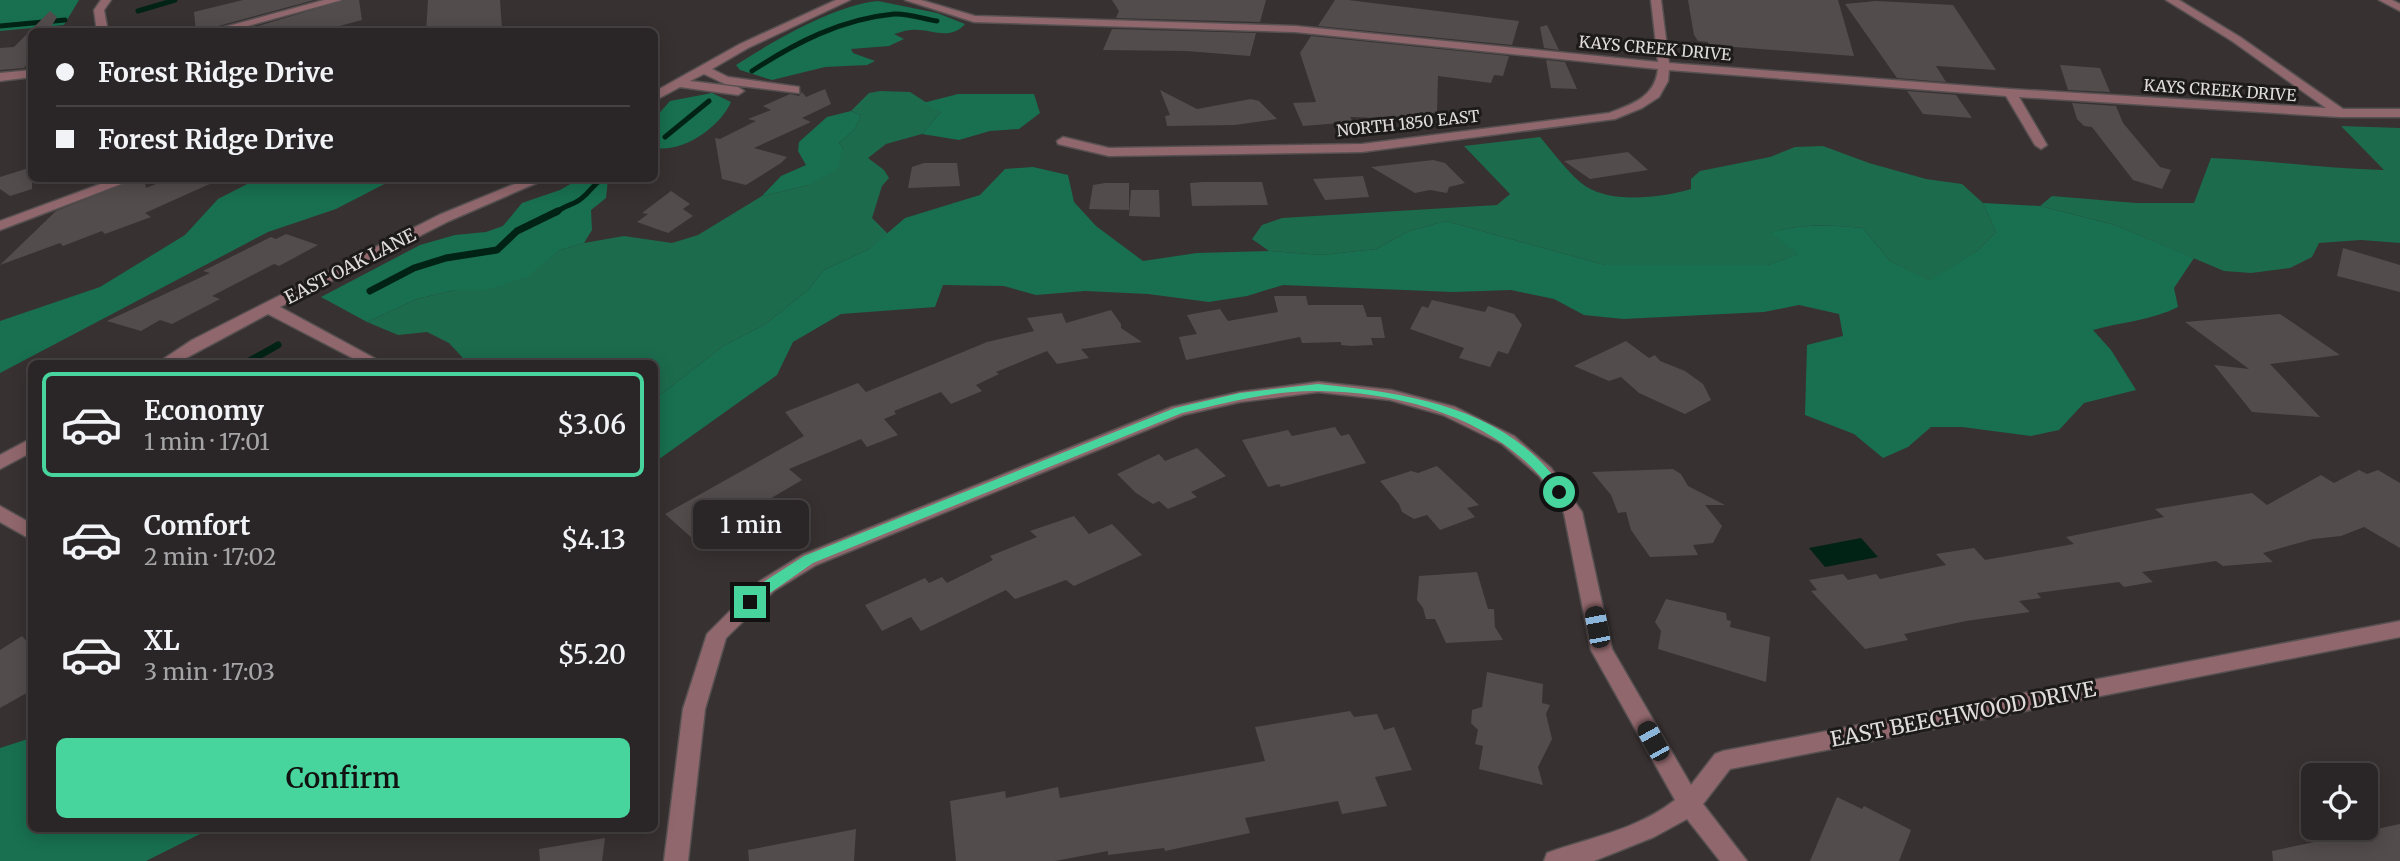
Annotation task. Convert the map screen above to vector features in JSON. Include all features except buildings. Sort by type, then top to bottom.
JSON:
[{"type":"street","points":[[102,28],[99,10],[106,0]]},
{"type":"street","points":[[227,28],[337,0]]},
{"type":"street","points":[[658,94],[744,46],[845,0]]},
{"type":"street","name":"KAYS CREEK DRIVE","points":[[910,0],[974,19],[1295,29],[1664,66],[2010,93],[2340,113],[2400,113]]},
{"type":"street","points":[[1656,0],[1664,66]]},
{"type":"street","points":[[2171,0],[2236,39],[2340,113]]},
{"type":"street","points":[[2384,0],[2400,8]]},
{"type":"street","name":"NORTH 1850 EAST","points":[[1063,141],[1109,152],[1362,148],[1611,116],[1640,105],[1660,88],[1664,66]]},
{"type":"street","points":[[702,69],[725,80],[795,90]]},
{"type":"street","points":[[0,77],[28,74]]},
{"type":"street","points":[[676,83],[772,98]]},
{"type":"street","points":[[2010,93],[2041,145]]},
{"type":"street","points":[[0,226],[120,182]]},
{"type":"street","points":[[519,182],[526,185]]},
{"type":"street","name":"EAST OAK LANE","points":[[170,360],[198,343],[444,218],[533,182]]},
{"type":"street","points":[[269,308],[369,360]]},
{"type":"street","points":[[676,861],[694,709],[717,634],[767,586],[809,560],[1178,411],[1240,397],[1318,387],[1391,395],[1449,411],[1508,440],[1545,472],[1573,512],[1602,650],[1689,804],[1735,861]]},
{"type":"street","points":[[0,463],[28,446]]},
{"type":"street","points":[[0,513],[28,530]]},
{"type":"street","name":"EAST BEECHWOOD DRIVE","points":[[1556,861],[1577,857],[1640,832],[1689,804],[1723,761],[2400,629]]},
{"type":"green space","points":[[0,0],[79,0],[64,25],[0,31]]},
{"type":"green space","points":[[878,1],[937,13],[965,24],[946,33],[907,30],[894,34],[904,39],[889,46],[851,49],[853,53],[875,61],[867,65],[825,67],[772,80],[740,70],[736,65],[786,35],[824,17],[843,9]]},
{"type":"green space","points":[[910,92],[941,112],[922,134],[886,144],[868,158],[884,170],[889,178],[882,186],[872,218],[888,234],[869,249],[824,270],[807,291],[764,325],[723,346],[658,397],[658,360],[462,360],[449,343],[427,332],[398,335],[367,322],[417,299],[455,290],[487,290],[545,261],[560,250],[584,243],[624,236],[672,243],[698,235],[762,196],[809,185],[837,160],[843,148],[839,143],[855,129],[861,115],[851,111],[869,93]]},
{"type":"green space","points":[[712,93],[731,102],[710,129],[699,136],[677,146],[658,148],[658,115],[670,101]]},
{"type":"green space","points":[[958,94],[1034,94],[1040,113],[1019,129],[990,131],[959,140],[922,134],[941,112],[923,103]]},
{"type":"green space","points":[[851,111],[861,115],[855,129],[839,143],[843,148],[837,169],[809,185],[762,196],[781,176],[806,165],[798,151],[799,142],[827,117]]},
{"type":"green space","points":[[2341,126],[2400,128],[2400,243],[2361,240],[2319,243],[2312,257],[2290,268],[2251,273],[2224,271],[2115,225],[2040,206],[2052,196],[2136,203],[2194,203],[2211,158],[2384,170]]},
{"type":"green space","points":[[1540,137],[1580,182],[1604,194],[1634,198],[1691,189],[1691,179],[1700,171],[1770,157],[1795,147],[1823,146],[1869,163],[1926,179],[1962,184],[1983,203],[1996,232],[1977,251],[1929,282],[1890,261],[1863,228],[1839,226],[1805,226],[1771,233],[1800,254],[1768,265],[1605,265],[1446,221],[1409,231],[1376,249],[1322,255],[1269,251],[1252,239],[1262,225],[1282,218],[1497,205],[1510,194],[1464,146]]},
{"type":"green space","points":[[1033,167],[1068,175],[1074,202],[1096,226],[1143,261],[1197,253],[1269,251],[1322,255],[1376,249],[1409,231],[1446,221],[1605,265],[1768,265],[1799,254],[1770,233],[1805,226],[1828,226],[1863,228],[1890,261],[1929,281],[1977,251],[1996,232],[1983,203],[2040,206],[2115,225],[2194,258],[2174,288],[2178,307],[2147,318],[2093,330],[2111,350],[2136,390],[2084,403],[2059,430],[2031,436],[1962,427],[1931,427],[1908,447],[1883,458],[1854,434],[1805,415],[1807,345],[1843,336],[1839,314],[1799,305],[1764,312],[1623,319],[1584,315],[1554,299],[1511,290],[1453,292],[1283,285],[1247,296],[1209,302],[1148,294],[1085,291],[1036,295],[1004,286],[943,285],[935,307],[841,314],[793,342],[777,375],[658,460],[658,397],[723,346],[764,325],[807,291],[824,270],[869,249],[905,218],[980,195],[1005,169]]},
{"type":"green space","points":[[251,182],[388,182],[336,209],[268,232],[0,373],[0,321],[100,287],[185,235],[218,199]]},
{"type":"green space","points":[[574,182],[608,182],[606,198],[591,210],[592,230],[584,243],[560,250],[528,276],[487,290],[455,290],[417,299],[367,322],[321,297],[420,245],[503,226],[522,203],[560,190]]},
{"type":"green space","points":[[28,739],[28,832],[204,832],[146,861],[0,861],[0,748]]},
{"type":"shaded area","points":[[1861,538],[1878,557],[1825,567],[1809,548]]},
{"type":"waterway","points":[[138,11],[175,0]]},
{"type":"waterway","points":[[752,71],[802,42],[855,21],[894,14],[937,21]]},
{"type":"waterway","points":[[0,26],[65,20]]},
{"type":"waterway","points":[[665,137],[709,101]]},
{"type":"waterway","points":[[556,213],[579,200],[598,182]]},
{"type":"waterway","points":[[370,291],[414,268],[446,258],[497,250],[517,231],[558,211]]},
{"type":"waterway","points":[[251,360],[278,345]]},
{"type":"route","points":[[750,602],[767,586],[809,560],[1178,411],[1240,397],[1318,387],[1391,395],[1449,411],[1508,440],[1545,472],[1559,492]]}]
